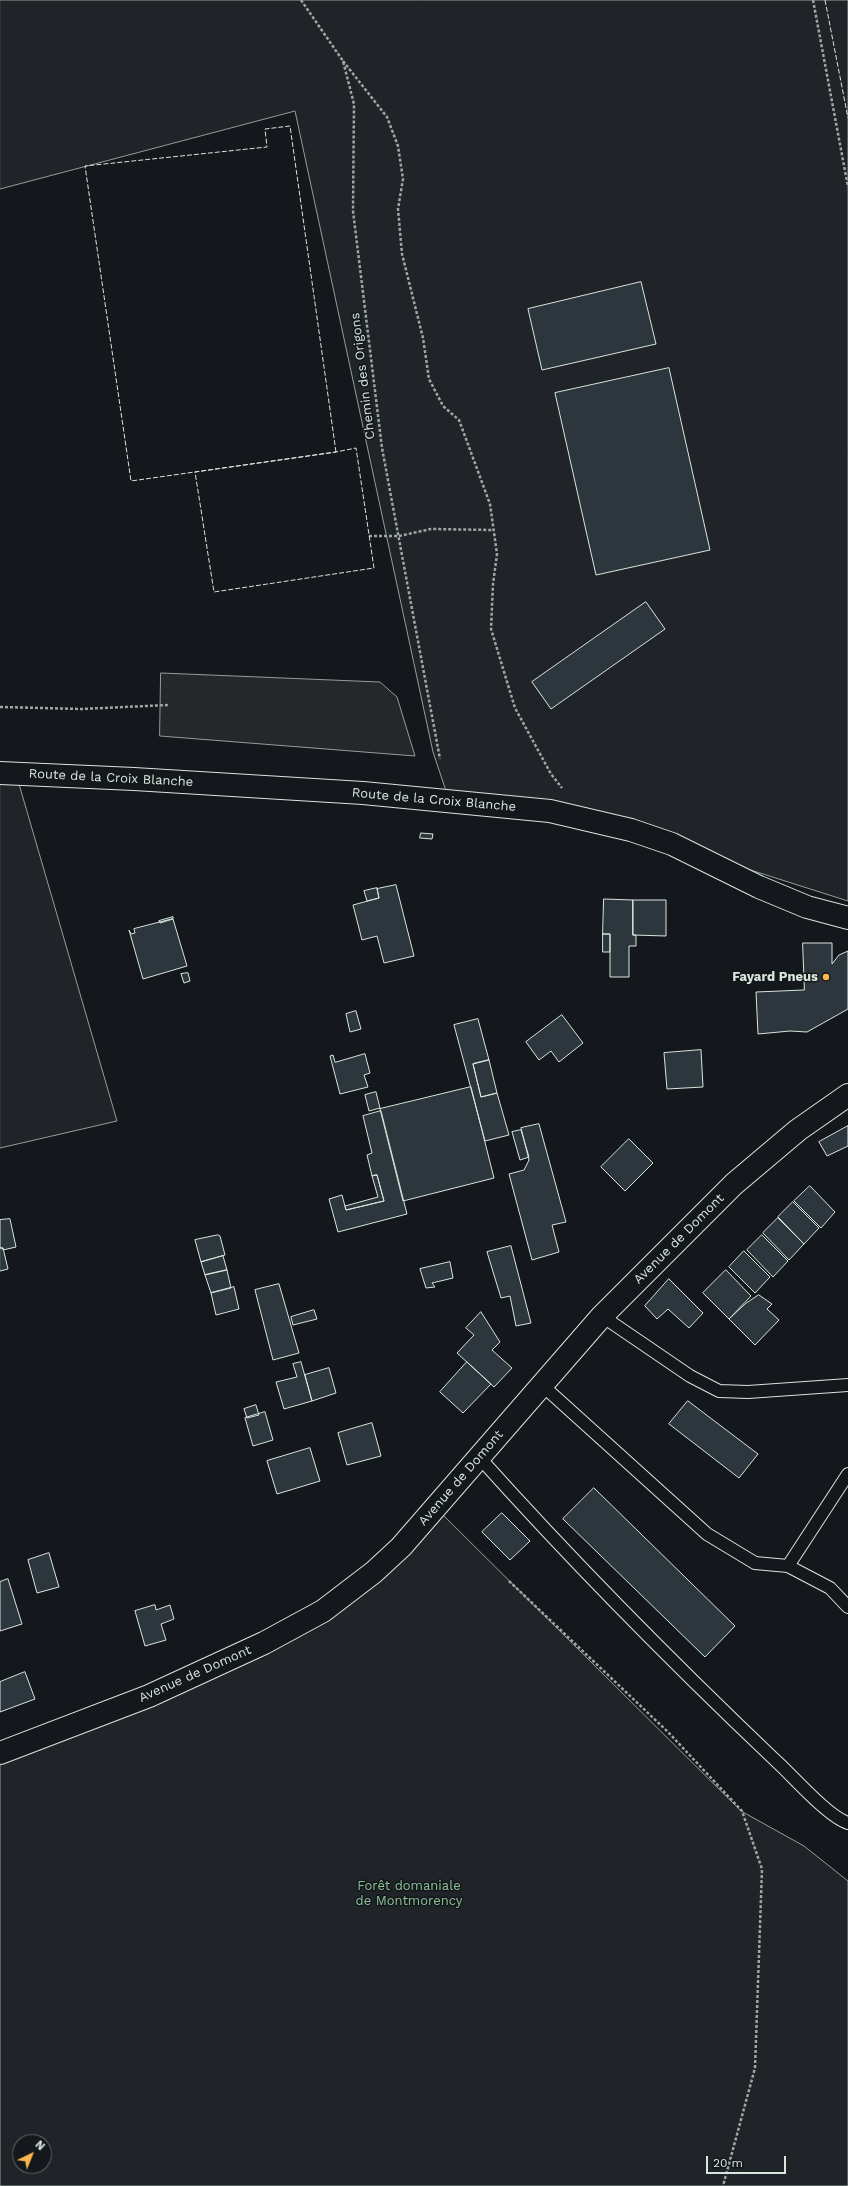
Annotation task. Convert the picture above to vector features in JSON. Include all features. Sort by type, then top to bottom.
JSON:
[{"type":"main road","name":"Route de la Croix Blanche","points":[[0,773],[134,779],[394,795],[550,811],[584,817],[631,830],[672,844],[759,887],[807,907],[848,918]]},
{"type":"main road","name":"Avenue de Domont","points":[[0,1753],[149,1696],[264,1643],[323,1611],[374,1572],[401,1547],[602,1316],[734,1184],[798,1130],[848,1095]]},
{"type":"lane","points":[[602,1316],[690,1376],[719,1391],[748,1392],[848,1385]]},
{"type":"lane","points":[[542,1385],[707,1534],[755,1563],[788,1566],[830,1588],[848,1607]]},
{"type":"lane","points":[[480,1457],[551,1537],[752,1738],[821,1803],[842,1821],[848,1822]]},
{"type":"lane","points":[[788,1566],[848,1474]]},
{"type":"path","name":"Chemin des Origons","points":[[300,0],[343,61],[354,104],[353,211],[382,448],[440,759]]},
{"type":"path","points":[[813,0],[848,187]]},
{"type":"path","points":[[343,61],[387,117],[398,146],[403,179],[398,210],[402,254],[423,338],[429,379],[443,406],[459,420],[490,504],[497,554],[491,629],[515,708],[551,774],[584,817]]},
{"type":"path","points":[[369,536],[399,536],[431,529],[494,530]]},
{"type":"path","points":[[0,707],[81,709],[168,705]]},
{"type":"path","points":[[510,1581],[668,1732],[742,1811],[762,1869],[755,2068],[723,2186]]},
{"type":"green space","points":[[0,0],[848,0],[848,901],[584,817],[449,800],[433,752],[295,111],[0,189]]},
{"type":"green space","points":[[0,782],[19,784],[117,1121],[0,1148]]},
{"type":"green space","name":"Forêt domaniale de Montmorency","points":[[435,1507],[741,1811],[804,1846],[848,1881],[848,2186],[0,2186],[0,1751],[323,1611]]},
{"type":"shaded area","points":[[161,673],[380,682],[397,697],[415,756],[160,736]]},
{"type":"building","points":[[641,282],[656,344],[542,370],[528,309]]},
{"type":"building","points":[[669,368],[710,550],[596,575],[555,393]]},
{"type":"building","points":[[646,602],[665,629],[551,709],[532,682]]},
{"type":"building","points":[[421,833],[433,834],[432,839],[420,838]]},
{"type":"building","points":[[396,885],[414,956],[384,963],[377,936],[362,940],[353,905],[379,898],[377,889]]},
{"type":"building","points":[[377,888],[379,898],[367,901],[364,891]]},
{"type":"building","points":[[604,899],[633,900],[633,935],[636,935],[636,946],[629,946],[629,977],[610,977],[610,934],[603,934]]},
{"type":"building","points":[[633,900],[666,900],[666,936],[633,935]]},
{"type":"building","points":[[173,917],[173,919],[160,923],[159,921]]},
{"type":"building","points":[[173,919],[187,966],[143,979],[129,930],[131,934],[135,933],[134,929]]},
{"type":"building","points":[[603,934],[610,934],[610,952],[603,952]]},
{"type":"building","name":"Fayard Pneus","points":[[803,943],[832,943],[832,964],[839,955],[848,951],[848,1009],[807,1032],[790,1031],[758,1034],[756,992],[804,990]]},
{"type":"building","points":[[188,973],[190,981],[184,983],[181,974]]},
{"type":"building","points":[[356,1011],[361,1029],[350,1032],[346,1014]]},
{"type":"building","points":[[562,1015],[583,1043],[559,1062],[551,1051],[539,1060],[526,1042]]},
{"type":"building","points":[[478,1019],[489,1060],[473,1064],[481,1097],[497,1093],[509,1135],[485,1141],[454,1025]]},
{"type":"building","points":[[701,1050],[703,1087],[667,1089],[664,1053]]},
{"type":"building","points":[[365,1054],[370,1073],[364,1075],[368,1087],[340,1094],[330,1056],[333,1055],[335,1062]]},
{"type":"building","points":[[489,1060],[497,1093],[481,1097],[473,1064]]},
{"type":"building","points":[[471,1087],[494,1178],[403,1201],[380,1109]]},
{"type":"building","points":[[376,1092],[380,1108],[369,1111],[365,1095]]},
{"type":"building","points":[[381,1111],[407,1214],[338,1232],[329,1199],[342,1195],[346,1210],[384,1201],[377,1175],[372,1176],[367,1155],[372,1153],[363,1116]]},
{"type":"building","points":[[539,1124],[566,1222],[552,1225],[559,1252],[532,1260],[509,1174],[524,1170],[529,1160],[521,1128]]},
{"type":"building","points":[[848,1126],[848,1146],[827,1156],[819,1142]]},
{"type":"building","points":[[521,1130],[529,1157],[520,1160],[512,1132]]},
{"type":"building","points":[[629,1139],[653,1163],[625,1191],[601,1167]]},
{"type":"building","points":[[377,1175],[384,1201],[346,1210],[345,1206],[378,1197],[372,1176]]},
{"type":"building","points":[[810,1186],[835,1212],[821,1228],[794,1201]]},
{"type":"building","points":[[793,1202],[819,1228],[804,1244],[778,1217]]},
{"type":"building","points":[[778,1218],[804,1244],[789,1260],[763,1233]]},
{"type":"building","points":[[10,1219],[16,1247],[3,1250],[3,1248],[0,1248],[0,1220]]},
{"type":"building","points":[[218,1235],[220,1236],[225,1255],[201,1262],[195,1240]]},
{"type":"building","points":[[762,1235],[788,1261],[773,1277],[747,1250]]},
{"type":"building","points":[[511,1246],[531,1323],[516,1326],[510,1296],[501,1298],[487,1252]]},
{"type":"building","points":[[0,1248],[3,1248],[8,1269],[0,1271]]},
{"type":"building","points":[[744,1251],[770,1277],[755,1293],[729,1267]]},
{"type":"building","points":[[223,1256],[227,1270],[205,1275],[201,1262]]},
{"type":"building","points":[[450,1262],[453,1278],[432,1283],[435,1287],[426,1288],[420,1269]]},
{"type":"building","points":[[227,1270],[231,1288],[211,1293],[205,1275]]},
{"type":"building","points":[[726,1270],[751,1296],[729,1319],[703,1293]]},
{"type":"building","points":[[669,1279],[703,1313],[689,1328],[668,1309],[657,1319],[645,1306]]},
{"type":"building","points":[[279,1284],[299,1353],[273,1360],[255,1290]]},
{"type":"building","points":[[234,1287],[239,1309],[216,1315],[211,1293]]},
{"type":"building","points":[[759,1295],[772,1304],[767,1309],[779,1320],[755,1345],[729,1319],[745,1304]]},
{"type":"building","points":[[314,1310],[317,1319],[293,1325],[291,1317]]},
{"type":"building","points":[[481,1312],[500,1342],[492,1350],[512,1368],[494,1387],[457,1353],[474,1335],[466,1328]]},
{"type":"building","points":[[301,1362],[312,1401],[284,1409],[276,1382],[297,1377],[293,1364]]},
{"type":"building","points":[[467,1362],[491,1384],[463,1413],[440,1392]]},
{"type":"building","points":[[329,1368],[336,1393],[312,1401],[305,1375]]},
{"type":"building","points":[[688,1401],[758,1454],[739,1478],[669,1424]]},
{"type":"building","points":[[256,1405],[259,1415],[247,1418],[244,1409]]},
{"type":"building","points":[[265,1412],[273,1440],[253,1446],[245,1418]]},
{"type":"building","points":[[372,1423],[381,1456],[347,1465],[338,1433]]},
{"type":"building","points":[[310,1448],[320,1481],[277,1494],[267,1461]]},
{"type":"building","points":[[594,1488],[735,1626],[705,1657],[563,1519]]},
{"type":"building","points":[[502,1513],[530,1541],[510,1560],[482,1532]]},
{"type":"building","points":[[49,1553],[59,1587],[37,1593],[28,1560]]},
{"type":"building","points":[[8,1579],[22,1624],[0,1631],[0,1582]]},
{"type":"building","points":[[155,1605],[156,1610],[170,1605],[174,1619],[161,1624],[166,1640],[145,1646],[135,1611]]},
{"type":"building","points":[[25,1672],[35,1699],[0,1712],[0,1682]]},
{"type":"fence","points":[[825,0],[848,118]]},
{"type":"fence","points":[[336,452],[195,472],[214,592],[374,568],[356,448],[336,452],[131,481],[85,166],[267,147],[265,129],[290,126],[336,452]]},
{"type":"place","name":"Fayard Pneus","points":[[826,977]]}]
